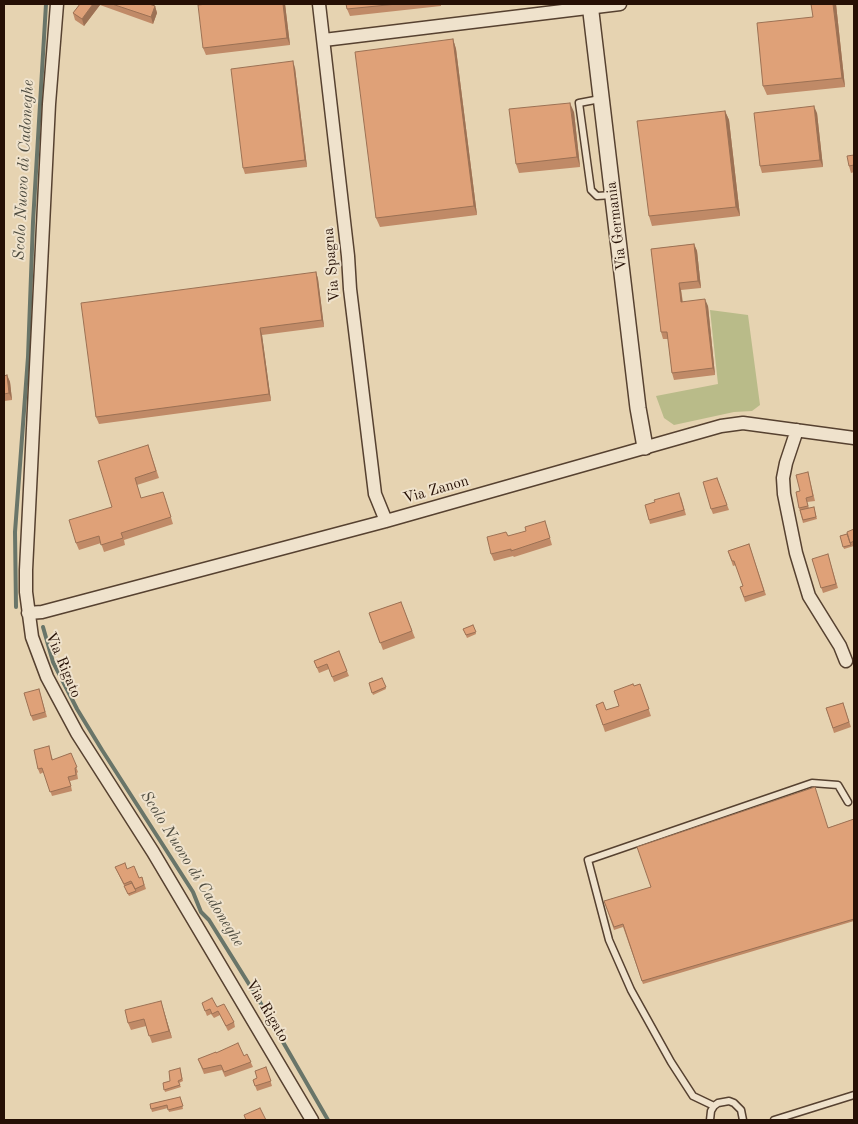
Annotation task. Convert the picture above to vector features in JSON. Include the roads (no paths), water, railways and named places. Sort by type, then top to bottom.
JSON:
[{"type":"street","name":"Via Rigato","points":[[57,4],[49,104],[26,570],[28,613],[32,637],[56,694],[77,733],[178,894],[312,1120]]},
{"type":"street","name":"Via Spagna","points":[[319,4],[348,256],[350,289],[375,494],[386,521]]},
{"type":"street","points":[[324,40],[590,6],[620,4]]},
{"type":"street","name":"Via Germania","points":[[590,6],[638,408],[646,447]]},
{"type":"street","name":"Via Zanon","points":[[28,613],[42,612],[386,521],[721,426],[743,423],[854,438]]},
{"type":"street","points":[[797,430],[783,478],[784,494],[796,553],[809,596],[840,646],[846,661]]},
{"type":"lane","points":[[601,99],[579,103],[591,190],[597,196],[613,195]]},
{"type":"lane","points":[[714,1106],[693,1096],[671,1062],[631,990],[609,940],[588,860],[812,783],[838,785],[848,802]]},
{"type":"lane","points":[[774,1120],[854,1094]]},
{"type":"lane","points":[[710,1120],[711,1111],[714,1106],[723,1101],[734,1102],[741,1110],[743,1120]]},
{"type":"waterway","name":"Scolo Nuovo di Cadoneghe","points":[[16,607],[15,532],[28,357],[33,222],[46,4]]},
{"type":"waterway","name":"Scolo Nuovo di Cadoneghe","points":[[43,627],[53,662],[77,709],[193,892],[201,912],[209,920],[257,997],[328,1120]]}]
